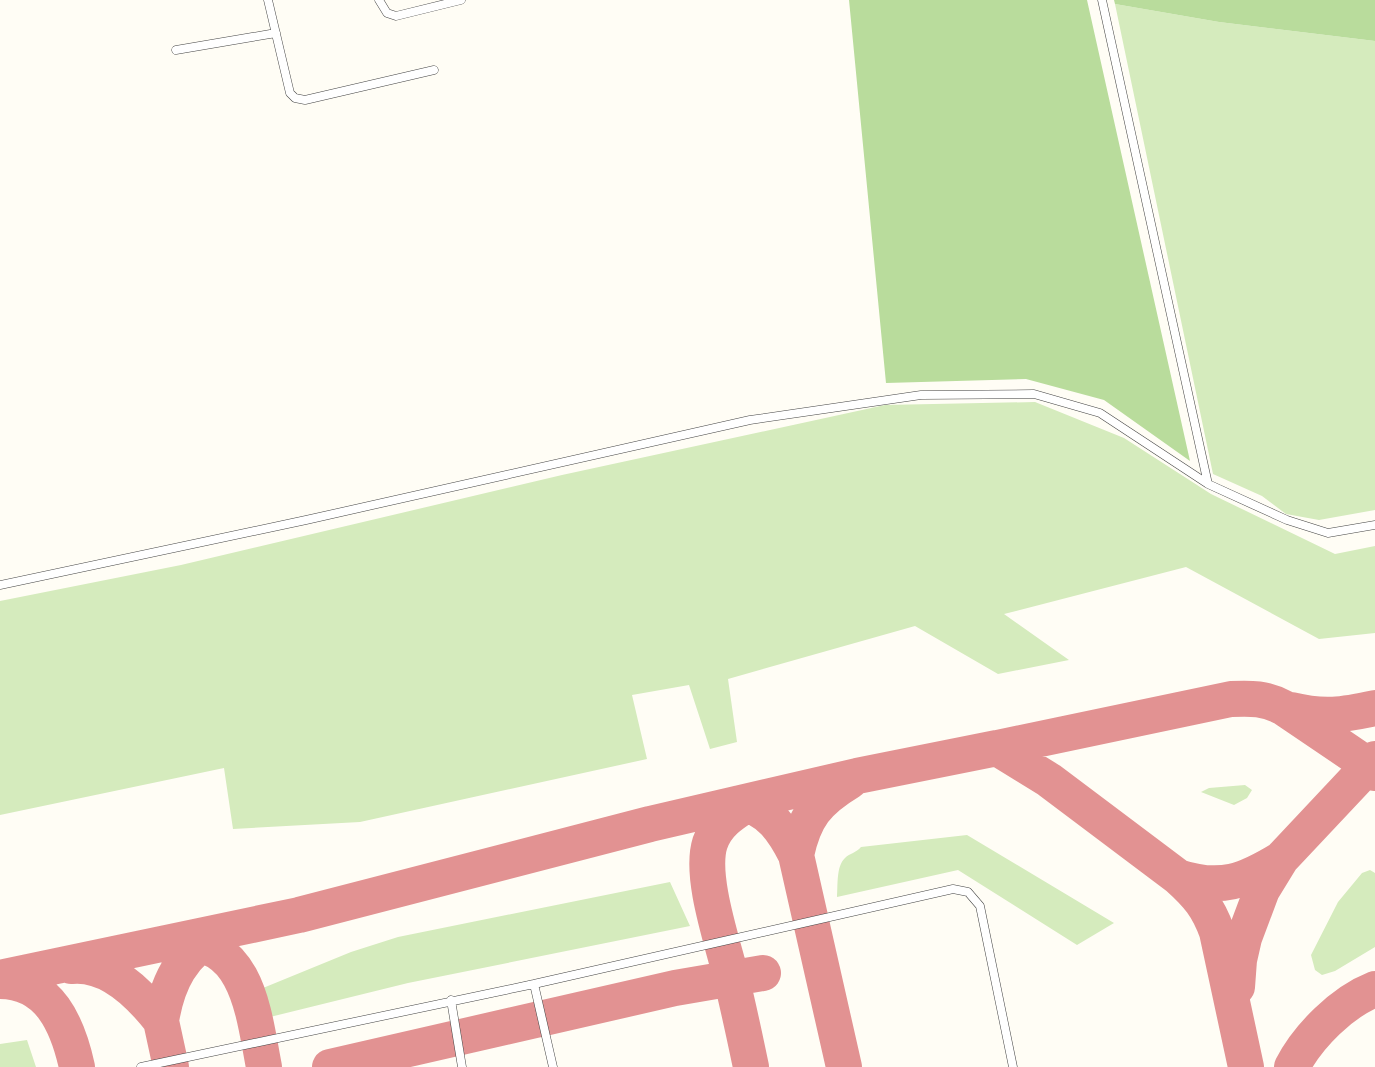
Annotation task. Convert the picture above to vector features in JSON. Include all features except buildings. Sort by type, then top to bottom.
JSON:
[{"type":"lane","points":[[268,0],[290,93],[295,98],[305,100],[434,70]]},
{"type":"lane","points":[[379,0],[387,13],[396,16],[460,0]]},
{"type":"lane","points":[[1102,0],[1208,484]]},
{"type":"lane","points":[[176,50],[276,33]]},
{"type":"lane","points":[[0,585],[297,522],[750,420],[921,395],[1034,394],[1100,413],[1208,484],[1286,520],[1328,533],[1375,525]]},
{"type":"lane","points":[[141,1067],[534,984],[953,889],[968,892],[980,906],[1013,1067]]},
{"type":"lane","points":[[534,984],[553,1067]]},
{"type":"lane","points":[[451,1000],[462,1067]]},
{"type":"green space","points":[[849,0],[1087,0],[1190,461],[1104,400],[1026,379],[886,383]]},
{"type":"green space","points":[[1114,0],[1375,0],[1375,41],[1219,22],[1115,4]]},
{"type":"green space","points":[[1115,4],[1219,22],[1375,41],[1375,510],[1319,520],[1286,514],[1262,496],[1213,474]]},
{"type":"green space","points":[[1035,402],[1124,438],[1211,494],[1335,554],[1375,546],[1375,633],[1319,639],[1186,567],[1004,614],[1069,660],[998,674],[915,626],[728,679],[737,742],[710,749],[689,685],[632,695],[647,759],[360,822],[233,829],[224,768],[0,815],[0,601],[181,565],[562,475],[885,405]]},
{"type":"green space","points":[[1245,785],[1252,790],[1247,798],[1234,805],[1201,792],[1209,788]]},
{"type":"green space","points":[[967,835],[1114,923],[1077,945],[958,870],[837,897],[840,866],[847,856],[861,847]]},
{"type":"green space","points":[[1370,870],[1375,873],[1375,947],[1335,971],[1322,975],[1315,970],[1311,955],[1338,902],[1362,873]]},
{"type":"green space","points":[[670,882],[690,926],[408,983],[270,1017],[263,988],[351,952],[398,937]]},
{"type":"green space","points":[[27,1040],[36,1067],[0,1067],[0,1044]]},
{"type":"taxiway","points":[[997,748],[1231,699],[1252,699],[1265,700],[1284,708],[1368,765],[1375,773]]},
{"type":"taxiway","points":[[1291,710],[1333,715],[1375,708]]},
{"type":"taxiway","points":[[0,978],[299,915],[650,824],[857,776],[997,748],[1049,780],[1178,877],[1202,902],[1217,932],[1246,1067]]},
{"type":"taxiway","points":[[1237,987],[1239,960],[1244,938],[1262,890],[1281,859],[1375,759]]},
{"type":"taxiway","points":[[796,855],[803,830],[814,811],[829,796],[850,781]]},
{"type":"taxiway","points":[[740,803],[767,815],[781,829],[796,855],[844,1067]]},
{"type":"taxiway","points":[[749,803],[721,824],[710,843],[707,857],[714,912],[751,1067]]},
{"type":"taxiway","points":[[1178,877],[1207,883],[1232,881],[1256,873],[1281,859]]},
{"type":"taxiway","points":[[71,966],[85,966],[111,975],[143,1000],[161,1021],[167,994],[178,970],[195,950],[218,935]]},
{"type":"taxiway","points":[[180,943],[203,945],[221,954],[234,968],[244,985],[251,1005],[264,1067]]},
{"type":"taxiway","points":[[330,1067],[675,988],[763,973]]},
{"type":"taxiway","points":[[0,981],[17,983],[32,989],[44,997],[62,1022],[77,1067]]},
{"type":"taxiway","points":[[1292,1067],[1307,1044],[1327,1021],[1350,1002],[1375,989]]},
{"type":"taxiway","points":[[161,1021],[171,1067]]}]
